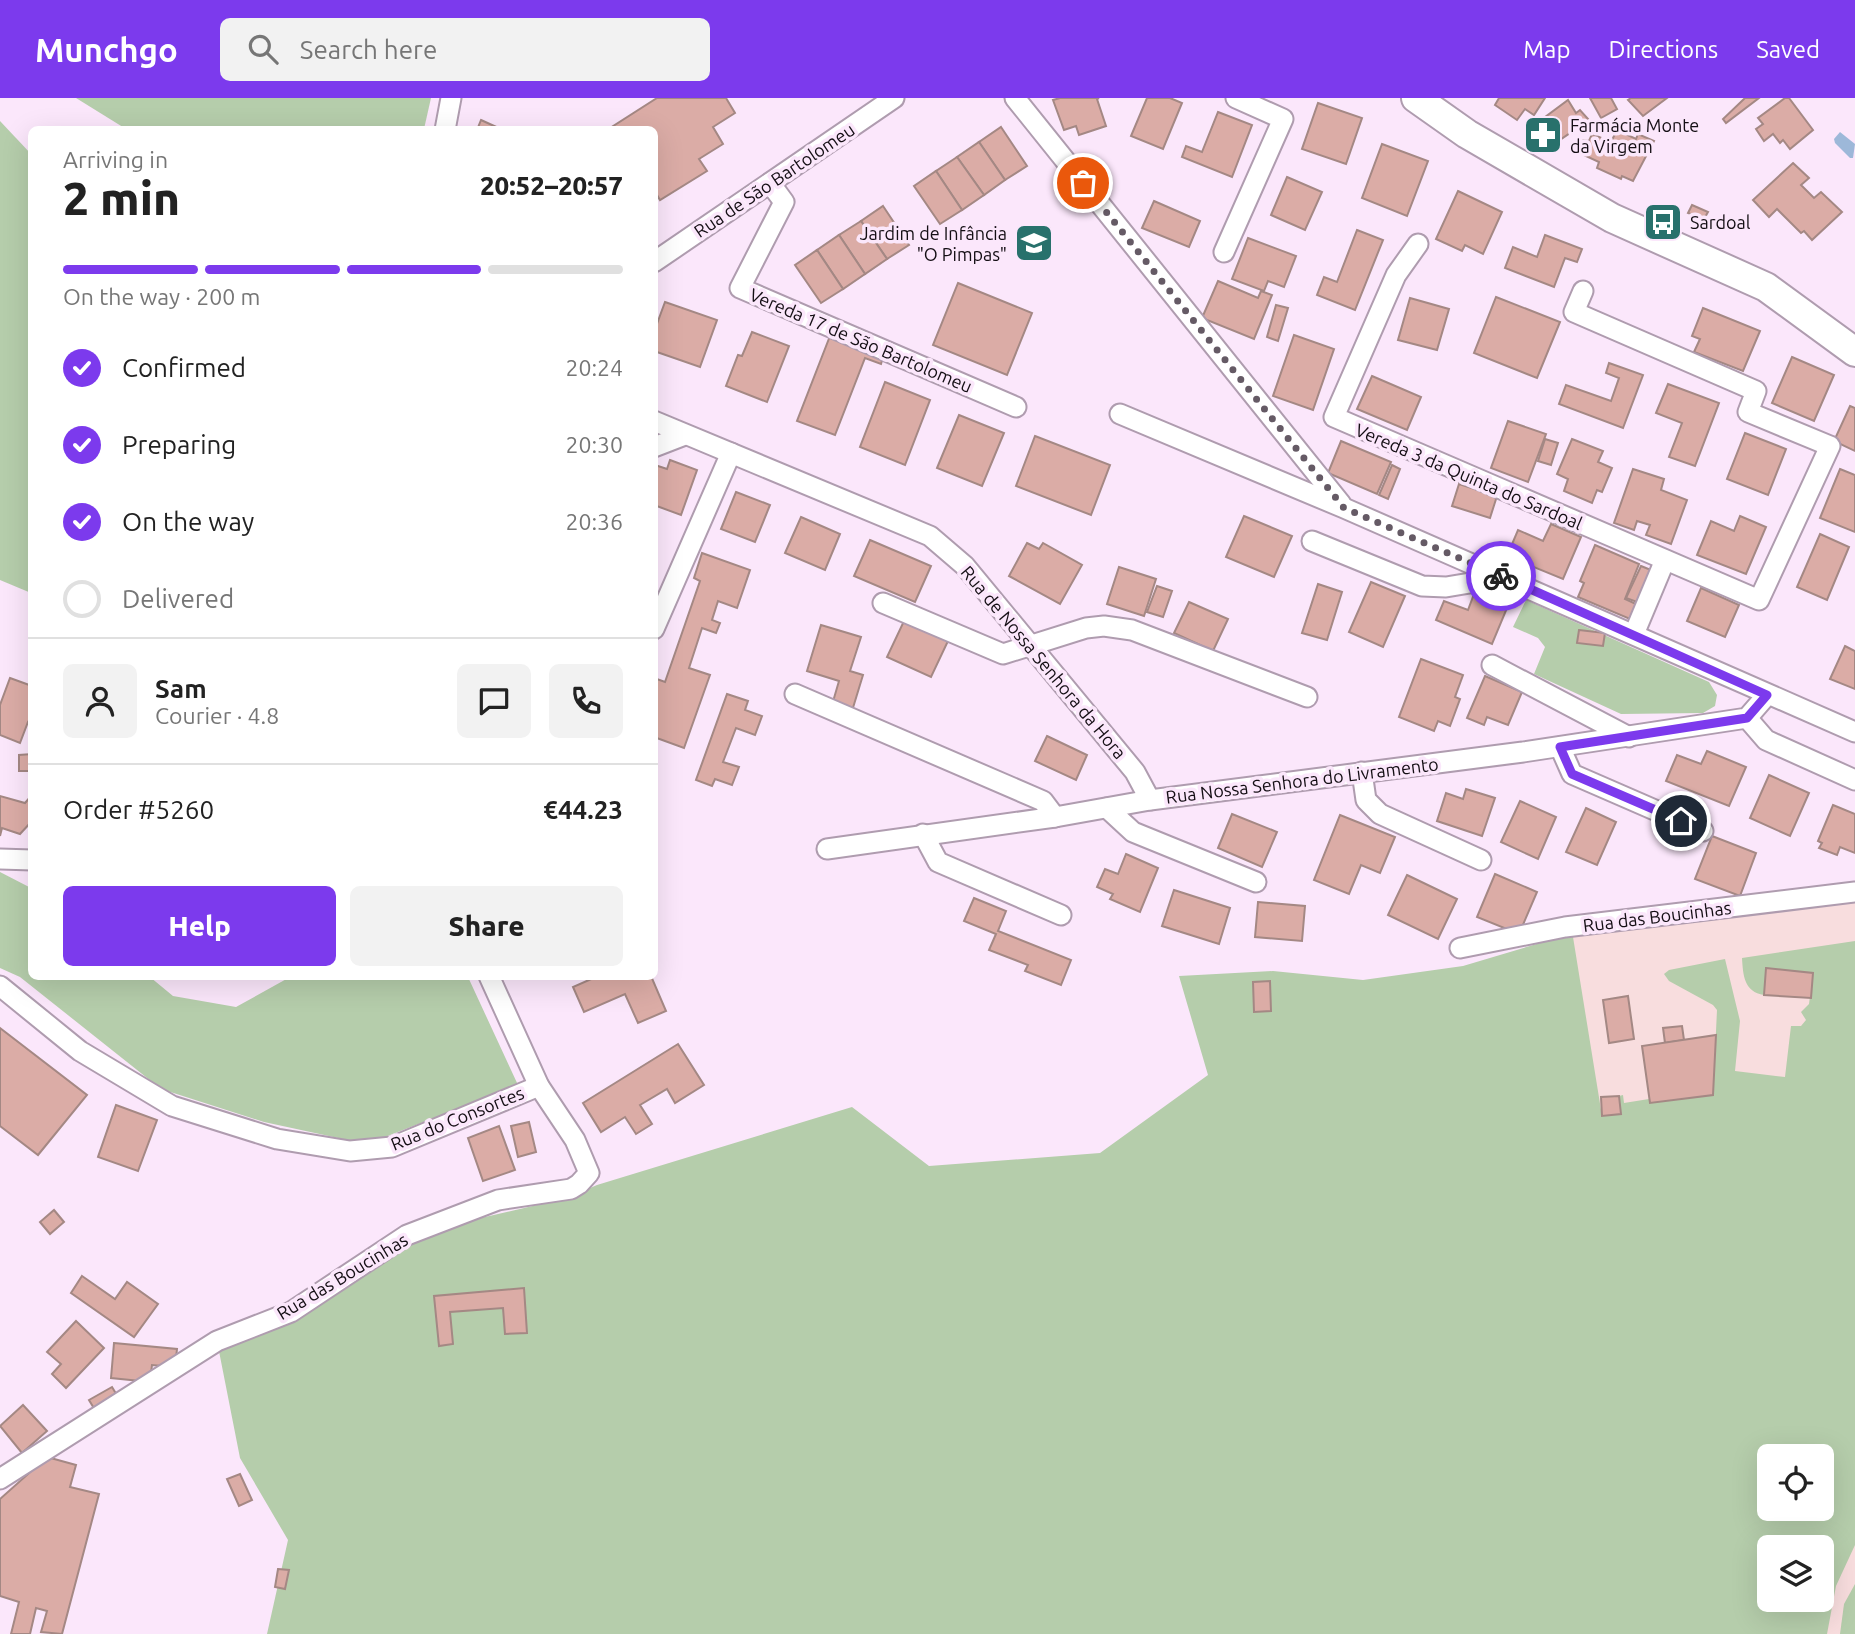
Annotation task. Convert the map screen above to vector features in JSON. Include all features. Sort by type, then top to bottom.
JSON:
[{"type":"main road","points":[[1416,98],[1467,134],[1612,218],[1766,287],[1855,352]]},
{"type":"street","points":[[446,126],[451,98]]},
{"type":"street","name":"Rua de São Bartolomeu","points":[[658,258],[894,98]]},
{"type":"street","points":[[1015,98],[1344,508]]},
{"type":"street","points":[[1224,253],[1283,120],[1236,98]]},
{"type":"street","name":"Vereda 17 de São Bartolomeu","points":[[770,183],[784,202],[740,288],[1016,407]]},
{"type":"street","name":"Vereda 3 da Quinta do Sardoal","points":[[1418,244],[1396,275],[1334,417],[1665,560]]},
{"type":"street","points":[[1583,291],[1574,312],[1756,391],[1748,412],[1830,446],[1759,600],[1665,560],[1634,634]]},
{"type":"street","points":[[1120,414],[1344,508],[1855,732]]},
{"type":"street","name":"Rua de Nossa Senhora da Hora","points":[[658,423],[930,537],[965,566],[1135,772],[1150,800]]},
{"type":"street","points":[[658,445],[685,435]]},
{"type":"street","points":[[658,620],[731,453]]},
{"type":"street","points":[[1312,541],[1422,586],[1446,587],[1470,583],[1487,570]]},
{"type":"street","points":[[883,603],[1003,653],[1086,628],[1121,628],[1147,635],[1307,697]]},
{"type":"street","points":[[1492,665],[1629,737]]},
{"type":"street","points":[[795,694],[1042,801],[1055,817]]},
{"type":"street","points":[[1767,695],[1747,718],[1766,740],[1855,780]]},
{"type":"street","name":"Rua Nossa Senhora do Livramento","points":[[827,849],[1055,817],[1150,800],[1560,747],[1747,718]]},
{"type":"street","points":[[1560,747],[1572,774],[1703,831]]},
{"type":"street","points":[[1362,772],[1366,800],[1380,814],[1481,860]]},
{"type":"street","points":[[1107,808],[1133,832],[1256,882]]},
{"type":"street","points":[[923,834],[938,862],[1061,915]]},
{"type":"street","points":[[0,859],[28,860]]},
{"type":"street","name":"Rua das Boucinhas","points":[[1460,948],[1565,927],[1855,892]]},
{"type":"street","name":"Rua do Consortes","points":[[491,980],[539,1086],[575,1140],[589,1173]]},
{"type":"street","name":"Rua do Consortes","points":[[0,986],[80,1051],[172,1106],[277,1139],[350,1151],[392,1147],[539,1086]]},
{"type":"street","name":"Rua das Boucinhas","points":[[0,1479],[217,1341],[291,1311],[407,1236],[498,1200],[571,1189],[589,1173]]},
{"type":"shaded area","points":[[1855,900],[1855,1634],[1666,1634],[1550,940]]},
{"type":"green space","points":[[76,98],[431,98],[425,126],[121,126]]},
{"type":"green space","points":[[0,121],[28,151],[28,592],[0,580]]},
{"type":"green space","points":[[1526,600],[1709,682],[1717,695],[1715,706],[1703,713],[1621,714],[1534,674],[1545,647],[1538,638],[1513,627]]},
{"type":"green space","points":[[0,872],[28,886],[28,980],[154,980],[173,996],[236,1007],[285,980],[469,980],[518,1085],[385,1137],[352,1141],[264,1122],[161,1089],[20,977],[0,968]]},
{"type":"green space","points":[[1573,937],[1602,1116],[1621,1114],[1619,1096],[1623,1095],[1624,1103],[1649,1099],[1650,1103],[1713,1095],[1717,1010],[1713,1005],[1669,981],[1664,974],[1669,970],[1725,959],[1740,1021],[1735,1071],[1785,1077],[1791,1026],[1801,1026],[1806,1020],[1801,1012],[1809,1004],[1813,973],[1766,968],[1764,995],[1752,990],[1746,982],[1742,958],[1855,941],[1855,1545],[1836,1586],[1834,1597],[1834,1535],[1757,1535],[1757,1612],[1831,1612],[1827,1634],[267,1634],[288,1540],[240,1458],[217,1341],[291,1312],[407,1235],[567,1198],[597,1185],[852,1107],[929,1166],[1100,1153],[1208,1075],[1179,976],[1273,971],[1363,980],[1463,966],[1550,940]]},
{"type":"green space","points":[[1855,1584],[1855,1634],[1840,1634],[1844,1604]]},
{"type":"water","points":[[1840,132],[1855,144],[1853,158],[1835,143],[1834,139]]},
{"type":"building","points":[[657,98],[726,98],[735,113],[713,127],[723,144],[699,159],[707,171],[660,200],[658,126],[613,126]]},
{"type":"building","points":[[1099,98],[1097,99],[1106,126],[1079,135],[1076,126],[1064,130],[1053,100]]},
{"type":"building","points":[[1147,98],[1170,98],[1182,103],[1163,149],[1131,136]]},
{"type":"building","points":[[1499,98],[1545,98],[1534,115],[1525,109],[1517,120],[1495,105]]},
{"type":"building","points":[[1590,98],[1611,98],[1617,109],[1601,118]]},
{"type":"building","points":[[1667,98],[1643,116],[1628,100]]},
{"type":"building","points":[[1745,98],[1759,98],[1726,123],[1723,119]]},
{"type":"building","points":[[1785,98],[1789,98],[1813,130],[1790,149],[1783,140],[1780,143],[1773,134],[1764,141],[1756,129],[1763,124],[1758,118]]},
{"type":"building","points":[[1568,100],[1576,113],[1580,110],[1589,120],[1548,148],[1543,141],[1539,143],[1529,129]]},
{"type":"building","points":[[1318,103],[1362,118],[1346,164],[1302,149]]},
{"type":"building","points":[[1218,112],[1252,125],[1232,177],[1182,157],[1186,146],[1202,152]]},
{"type":"building","points":[[481,120],[494,126],[479,126]]},
{"type":"building","points":[[1001,127],[1027,166],[1005,180],[979,142]]},
{"type":"building","points":[[1617,130],[1636,139],[1638,134],[1654,141],[1633,181],[1622,176],[1621,179],[1597,168],[1599,162],[1573,150],[1577,140],[1589,141],[1592,134],[1611,142]]},
{"type":"building","points":[[979,142],[1005,180],[984,195],[957,157]]},
{"type":"building","points":[[1382,144],[1428,161],[1407,216],[1362,198]]},
{"type":"building","points":[[957,157],[984,195],[962,210],[936,171]]},
{"type":"building","points":[[1793,163],[1809,178],[1801,185],[1814,198],[1821,192],[1842,212],[1812,240],[1777,209],[1769,217],[1753,200]]},
{"type":"building","points":[[936,171],[962,210],[940,224],[914,186]]},
{"type":"building","points":[[1287,177],[1322,192],[1305,230],[1271,215]]},
{"type":"building","points":[[1458,191],[1502,212],[1483,254],[1465,245],[1462,251],[1436,239]]},
{"type":"building","points":[[1154,201],[1200,221],[1189,247],[1142,228]]},
{"type":"building","points":[[1692,205],[1708,212],[1704,219],[1688,213]]},
{"type":"building","points":[[883,206],[909,245],[887,259],[861,221]]},
{"type":"building","points":[[861,221],[887,259],[865,274],[839,235]]},
{"type":"building","points":[[1357,230],[1383,240],[1355,310],[1317,295],[1324,277],[1337,282]]},
{"type":"building","points":[[839,235],[865,274],[843,289],[817,250]]},
{"type":"building","points":[[1545,235],[1582,249],[1577,262],[1565,258],[1554,287],[1505,268],[1513,247],[1537,257]]},
{"type":"building","points":[[1248,238],[1296,256],[1284,287],[1268,281],[1264,291],[1232,279]]},
{"type":"building","points":[[817,250],[843,289],[821,303],[795,265]]},
{"type":"building","points":[[1218,281],[1258,298],[1261,291],[1272,295],[1254,339],[1202,318]]},
{"type":"building","points":[[958,283],[1032,313],[1007,375],[933,345]]},
{"type":"building","points":[[1496,297],[1560,322],[1537,378],[1474,353]]},
{"type":"building","points":[[1410,298],[1449,309],[1437,350],[1398,340]]},
{"type":"building","points":[[665,302],[717,320],[700,367],[658,352],[658,321]]},
{"type":"building","points":[[1276,305],[1288,308],[1278,341],[1267,337]]},
{"type":"building","points":[[1703,308],[1760,331],[1743,371],[1694,352],[1700,339],[1692,336]]},
{"type":"building","points":[[752,332],[789,346],[767,402],[726,386],[738,355],[742,356]]},
{"type":"building","points":[[1294,335],[1334,349],[1313,410],[1273,396]]},
{"type":"building","points":[[830,336],[883,357],[881,364],[865,358],[835,435],[797,421]]},
{"type":"building","points":[[1792,357],[1834,375],[1814,421],[1772,403]]},
{"type":"building","points":[[1609,363],[1643,375],[1623,428],[1559,404],[1566,385],[1611,401],[1619,378],[1606,373]]},
{"type":"building","points":[[1372,376],[1421,397],[1407,430],[1357,409]]},
{"type":"building","points":[[885,382],[930,400],[905,465],[860,447]]},
{"type":"building","points":[[1668,384],[1719,403],[1695,466],[1669,457],[1682,423],[1656,413]]},
{"type":"building","points":[[1850,406],[1855,408],[1855,451],[1834,441]]},
{"type":"building","points":[[959,415],[1004,433],[982,486],[937,468]]},
{"type":"building","points":[[1508,421],[1546,434],[1528,482],[1491,468]]},
{"type":"building","points":[[1745,433],[1786,449],[1768,495],[1727,479]]},
{"type":"building","points":[[1035,436],[1110,465],[1091,515],[1016,486]]},
{"type":"building","points":[[1545,439],[1558,443],[1551,465],[1538,461]]},
{"type":"building","points":[[1572,439],[1603,451],[1598,462],[1612,468],[1602,492],[1597,490],[1592,503],[1564,491],[1568,479],[1557,474]]},
{"type":"building","points":[[1341,441],[1391,462],[1377,494],[1328,473]]},
{"type":"building","points":[[670,460],[697,470],[681,515],[658,506],[658,466],[667,469]]},
{"type":"building","points":[[1392,465],[1400,469],[1388,499],[1379,495]]},
{"type":"building","points":[[1633,469],[1664,479],[1661,490],[1687,500],[1671,544],[1646,535],[1650,525],[1637,521],[1634,530],[1614,523]]},
{"type":"building","points":[[1840,469],[1855,475],[1855,532],[1820,518]]},
{"type":"building","points":[[1459,484],[1497,496],[1490,518],[1452,506]]},
{"type":"building","points":[[736,492],[770,505],[755,542],[721,529]]},
{"type":"building","points":[[1244,516],[1292,536],[1274,577],[1226,557]]},
{"type":"building","points":[[1740,516],[1766,527],[1746,574],[1697,555],[1711,521],[1734,531]]},
{"type":"building","points":[[801,517],[840,534],[825,570],[785,553]]},
{"type":"building","points":[[1551,524],[1581,537],[1563,579],[1507,556],[1518,530],[1543,541]]},
{"type":"building","points":[[1820,534],[1849,547],[1827,600],[1797,587]]},
{"type":"building","points":[[870,540],[931,566],[915,602],[854,576]]},
{"type":"building","points":[[1027,543],[1039,549],[1043,543],[1082,565],[1060,604],[1009,576]]},
{"type":"building","points":[[1595,545],[1639,564],[1625,599],[1636,604],[1630,619],[1578,597],[1584,583],[1580,581]]},
{"type":"building","points":[[702,553],[750,570],[737,608],[718,601],[712,620],[720,623],[716,633],[702,628],[689,668],[710,675],[684,748],[658,738],[658,679],[665,682],[700,581],[694,578]]},
{"type":"building","points":[[1641,566],[1651,570],[1637,602],[1626,598]]},
{"type":"building","points":[[1119,567],[1156,579],[1144,616],[1107,604]]},
{"type":"building","points":[[1371,582],[1405,596],[1383,647],[1349,632]]},
{"type":"building","points":[[1318,584],[1342,592],[1327,640],[1302,633]]},
{"type":"building","points":[[1157,586],[1172,591],[1163,617],[1147,612]]},
{"type":"building","points":[[1701,588],[1739,605],[1725,637],[1687,621]]},
{"type":"building","points":[[1474,594],[1507,608],[1492,644],[1436,620],[1444,601],[1468,610]]},
{"type":"building","points":[[1189,602],[1228,619],[1213,651],[1174,633]]},
{"type":"building","points":[[904,621],[948,641],[931,677],[887,657]]},
{"type":"building","points":[[821,625],[861,637],[850,671],[863,675],[852,711],[832,705],[839,681],[807,671]]},
{"type":"building","points":[[1579,630],[1605,633],[1603,646],[1577,643]]},
{"type":"building","points":[[1845,646],[1855,651],[1855,689],[1830,679]]},
{"type":"building","points":[[1421,659],[1463,675],[1455,697],[1460,699],[1450,726],[1438,721],[1434,731],[1399,717]]},
{"type":"building","points":[[1485,676],[1522,692],[1508,725],[1487,717],[1484,725],[1467,718]]},
{"type":"building","points":[[10,678],[28,685],[28,722],[20,743],[0,735],[0,705]]},
{"type":"building","points":[[727,694],[748,701],[745,710],[762,716],[755,735],[736,728],[723,762],[739,767],[732,785],[715,779],[712,786],[696,780]]},
{"type":"building","points":[[1047,736],[1087,755],[1076,780],[1035,761]]},
{"type":"building","points":[[1707,751],[1746,767],[1729,806],[1666,781],[1677,755],[1701,764]]},
{"type":"building","points":[[28,754],[28,771],[19,771],[19,755]]},
{"type":"building","points":[[1769,775],[1809,793],[1790,836],[1750,818]]},
{"type":"building","points":[[1466,789],[1495,798],[1482,836],[1437,821],[1446,793],[1463,799]]},
{"type":"building","points":[[0,796],[25,803],[28,800],[28,825],[20,834],[2,828],[0,836]]},
{"type":"building","points":[[1520,801],[1556,817],[1538,859],[1501,842]]},
{"type":"building","points":[[1833,805],[1855,814],[1855,853],[1840,847],[1837,855],[1819,848],[1822,843],[1818,841]]},
{"type":"building","points":[[1586,808],[1616,822],[1597,865],[1566,852]]},
{"type":"building","points":[[1232,814],[1277,832],[1262,867],[1218,848]]},
{"type":"building","points":[[1340,815],[1395,837],[1380,873],[1361,865],[1349,894],[1314,880]]},
{"type":"building","points":[[1712,836],[1756,853],[1740,896],[1695,879]]},
{"type":"building","points":[[1126,854],[1158,868],[1140,912],[1110,899],[1113,894],[1097,887],[1105,869],[1118,874]]},
{"type":"building","points":[[1495,874],[1537,892],[1519,934],[1477,917]]},
{"type":"building","points":[[1407,875],[1457,899],[1438,939],[1388,915]]},
{"type":"building","points":[[1174,890],[1230,908],[1219,944],[1162,926]]},
{"type":"building","points":[[974,898],[1006,911],[998,931],[1071,960],[1061,985],[1025,971],[1028,965],[989,950],[996,934],[964,921]]},
{"type":"building","points":[[1258,902],[1305,906],[1302,941],[1255,937]]},
{"type":"building","points":[[1766,968],[1813,973],[1811,998],[1764,995]]},
{"type":"building","points":[[589,980],[653,980],[666,1011],[638,1023],[625,994],[584,1012],[573,987]]},
{"type":"building","points":[[1270,981],[1271,1011],[1254,1012],[1253,982]]},
{"type":"building","points":[[1628,996],[1634,1039],[1609,1043],[1603,1000]]},
{"type":"building","points":[[1682,1026],[1684,1040],[1665,1043],[1663,1028]]},
{"type":"building","points":[[0,1028],[87,1095],[38,1155],[0,1126]]},
{"type":"building","points":[[1716,1035],[1713,1095],[1650,1103],[1642,1046]]},
{"type":"building","points":[[678,1044],[704,1085],[675,1103],[667,1089],[640,1105],[652,1124],[636,1134],[625,1117],[601,1132],[583,1103]]},
{"type":"building","points":[[1619,1096],[1621,1114],[1602,1116],[1601,1097]]},
{"type":"building","points":[[116,1105],[157,1120],[138,1171],[98,1157]]},
{"type":"building","points":[[529,1122],[536,1152],[518,1157],[511,1126]]},
{"type":"building","points":[[499,1126],[515,1170],[483,1181],[468,1138]]},
{"type":"building","points":[[54,1210],[64,1222],[50,1234],[40,1222]]},
{"type":"building","points":[[82,1276],[115,1299],[127,1282],[158,1304],[134,1337],[71,1293]]},
{"type":"building","points":[[524,1288],[527,1333],[505,1334],[503,1308],[450,1312],[453,1344],[439,1346],[434,1296]]},
{"type":"building","points":[[76,1321],[104,1348],[66,1388],[52,1374],[61,1364],[47,1352]]},
{"type":"building","points":[[114,1343],[177,1349],[175,1367],[152,1365],[150,1382],[111,1378]]},
{"type":"building","points":[[112,1387],[121,1402],[98,1415],[89,1400]]},
{"type":"building","points":[[23,1405],[47,1431],[22,1453],[0,1426]]},
{"type":"building","points":[[47,1457],[76,1465],[70,1487],[99,1494],[62,1634],[41,1632],[47,1611],[36,1608],[30,1634],[11,1634],[19,1602],[0,1596],[0,1499]]},
{"type":"building","points":[[240,1474],[252,1500],[239,1506],[227,1479]]},
{"type":"building","points":[[278,1569],[289,1570],[285,1589],[275,1587]]},
{"type":"way so far","points":[[1083,183],[1344,508],[1501,576]]},
{"type":"place","name":"Farmácia Monte da Virgem","points":[[1543,135]]},
{"type":"place","name":"Sardoal","points":[[1663,222]]},
{"type":"place","name":"Jardim de Infância \"O Pimpas\"","points":[[1034,243]]},
{"type":"route","points":[[1501,576],[1767,695],[1747,718],[1560,747],[1572,774],[1681,821]]}]
